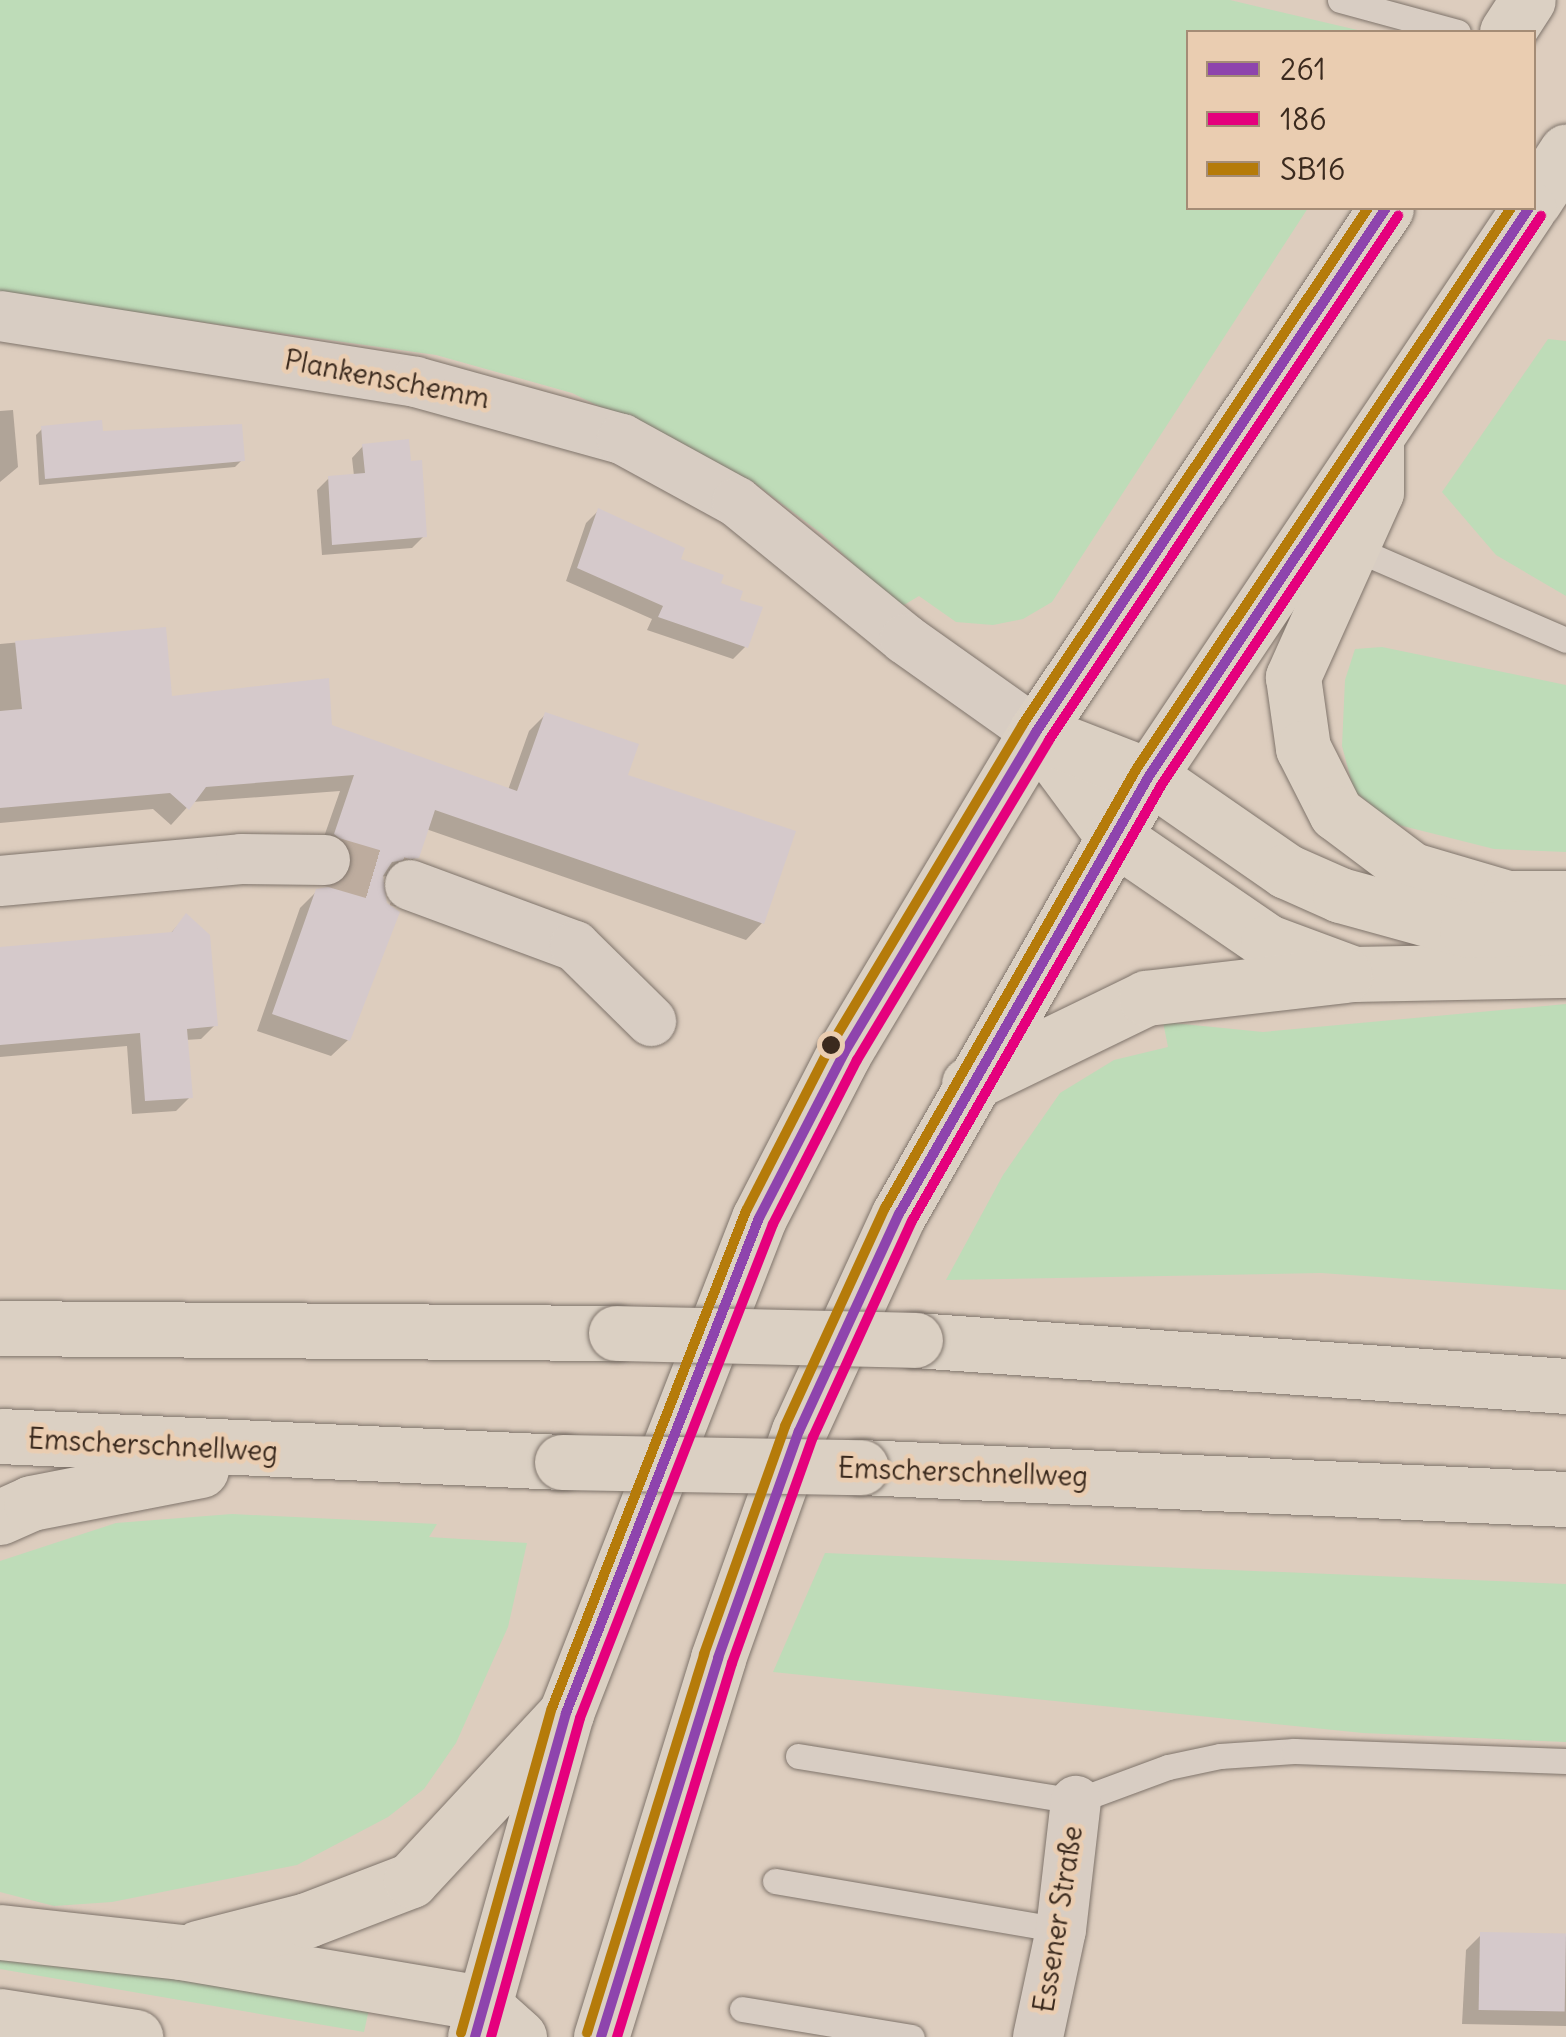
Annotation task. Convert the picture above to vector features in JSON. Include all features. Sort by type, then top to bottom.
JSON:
[{"type":"main road","points":[[1508,30],[1528,0]]},
{"type":"main road","points":[[1536,198],[1566,152]]},
{"type":"main road","points":[[0,1932],[180,1952],[492,2026],[566,1713],[759,1218],[844,1053],[1036,732],[1385,210]]},
{"type":"main road","points":[[601,2037],[712,1675],[799,1431],[899,1214],[969,1084],[1149,776],[1528,210]]},
{"type":"main road","points":[[1376,438],[1376,492],[1293,676],[1303,748],[1336,814],[1412,870],[1508,898],[1566,898]]},
{"type":"main road","points":[[1036,732],[1149,776],[1286,872],[1340,895],[1467,930],[1566,927]]},
{"type":"main road","points":[[1036,732],[1113,836],[1268,942],[1354,974]]},
{"type":"main road","points":[[969,1084],[1146,998],[1354,974],[1566,970]]},
{"type":"main road","points":[[0,1328],[616,1333],[915,1340],[1566,1386]]},
{"type":"main road","name":"Emscherschnellweg","points":[[0,1436],[326,1455],[861,1467],[1566,1498]]},
{"type":"main road","points":[[0,1517],[31,1503],[154,1476],[326,1455]]},
{"type":"main road","points":[[180,1952],[307,1920],[412,1880],[566,1713]]},
{"type":"main road","points":[[0,2016],[135,2037]]},
{"type":"street","name":"Plankenschemm","points":[[0,316],[416,382],[518,405],[622,439],[737,502],[905,640],[1036,732]]},
{"type":"street","points":[[0,881],[241,859],[325,860]]},
{"type":"street","points":[[410,884],[574,946],[651,1020]]},
{"type":"street","name":"Essener Straße","points":[[1038,2037],[1061,1930],[1076,1800]]},
{"type":"lane","points":[[1340,0],[1451,30]]},
{"type":"lane","points":[[1351,548],[1566,640]]},
{"type":"lane","points":[[798,1756],[1076,1800],[1168,1766],[1220,1756],[1294,1751],[1566,1761]]},
{"type":"lane","points":[[775,1882],[1061,1930]]},
{"type":"lane","points":[[742,2009],[912,2037]]},
{"type":"green space","points":[[0,0],[1230,0],[1358,30],[1186,30],[1186,210],[1307,210],[1052,602],[1023,619],[993,625],[956,622],[919,596],[899,608],[822,534],[753,482],[572,393],[436,355],[0,294]]},
{"type":"green space","points":[[1548,339],[1566,341],[1566,596],[1496,555],[1442,492]]},
{"type":"green space","points":[[1382,647],[1566,685],[1566,852],[1494,849],[1395,824],[1354,791],[1342,746],[1345,680],[1355,649]]},
{"type":"green space","points":[[1566,1004],[1566,1290],[1321,1273],[946,1280],[1003,1175],[1060,1093],[1114,1060],[1168,1047],[1163,1022],[1263,1032]]},
{"type":"green space","points":[[232,1514],[437,1524],[429,1537],[527,1543],[508,1627],[456,1743],[424,1789],[388,1817],[297,1865],[112,1902],[54,1906],[0,1892],[0,1561],[116,1523]]},
{"type":"green space","points":[[825,1553],[1566,1584],[1566,1742],[1363,1733],[773,1672]]},
{"type":"green space","points":[[0,1957],[371,2000],[364,2032],[0,1969]]},
{"type":"building","points":[[102,420],[103,431],[242,424],[245,461],[45,479],[41,426]]},
{"type":"building","points":[[409,439],[411,461],[422,460],[427,537],[332,545],[328,476],[365,473],[362,444]]},
{"type":"building","points":[[598,508],[685,548],[681,559],[724,575],[721,583],[743,591],[740,600],[763,607],[748,648],[658,617],[663,606],[577,568]]},
{"type":"building","points":[[166,627],[172,696],[329,678],[332,725],[517,791],[545,712],[639,744],[628,775],[796,831],[764,924],[435,810],[419,858],[392,862],[383,876],[387,903],[400,912],[350,1041],[272,1014],[316,889],[338,885],[350,874],[350,847],[334,834],[354,775],[206,787],[189,810],[170,793],[0,808],[0,711],[22,709],[15,641]]},
{"type":"building","points":[[186,913],[210,935],[218,1026],[187,1029],[193,1098],[145,1101],[140,1033],[0,1045],[0,947],[172,932]]},
{"type":"building","points":[[1480,1932],[1566,1934],[1565,2011],[1479,2010]]},
{"type":"tunnel","points":[[325,860],[410,885]]},
{"type":"transit line","name":"SB16","points":[[461,2033],[552,1708],[746,1211],[831,1045],[1023,724],[1367,210]]},
{"type":"transit line","name":"261","points":[[475,2037],[566,1713],[759,1218],[844,1053],[1036,732],[1385,210]]},
{"type":"transit line","name":"SB16","points":[[587,2033],[704,1654],[785,1426],[885,1208],[1137,768],[1510,210]]},
{"type":"transit line","name":"261","points":[[601,2037],[718,1658],[799,1431],[899,1214],[1149,776],[1528,210]]},
{"type":"transit line","name":"186","points":[[491,2037],[580,1718],[773,1224],[857,1060],[1049,740],[1398,216]]},
{"type":"transit line","name":"186","points":[[617,2037],[732,1663],[813,1437],[912,1221],[1162,784],[1541,216]]}]
